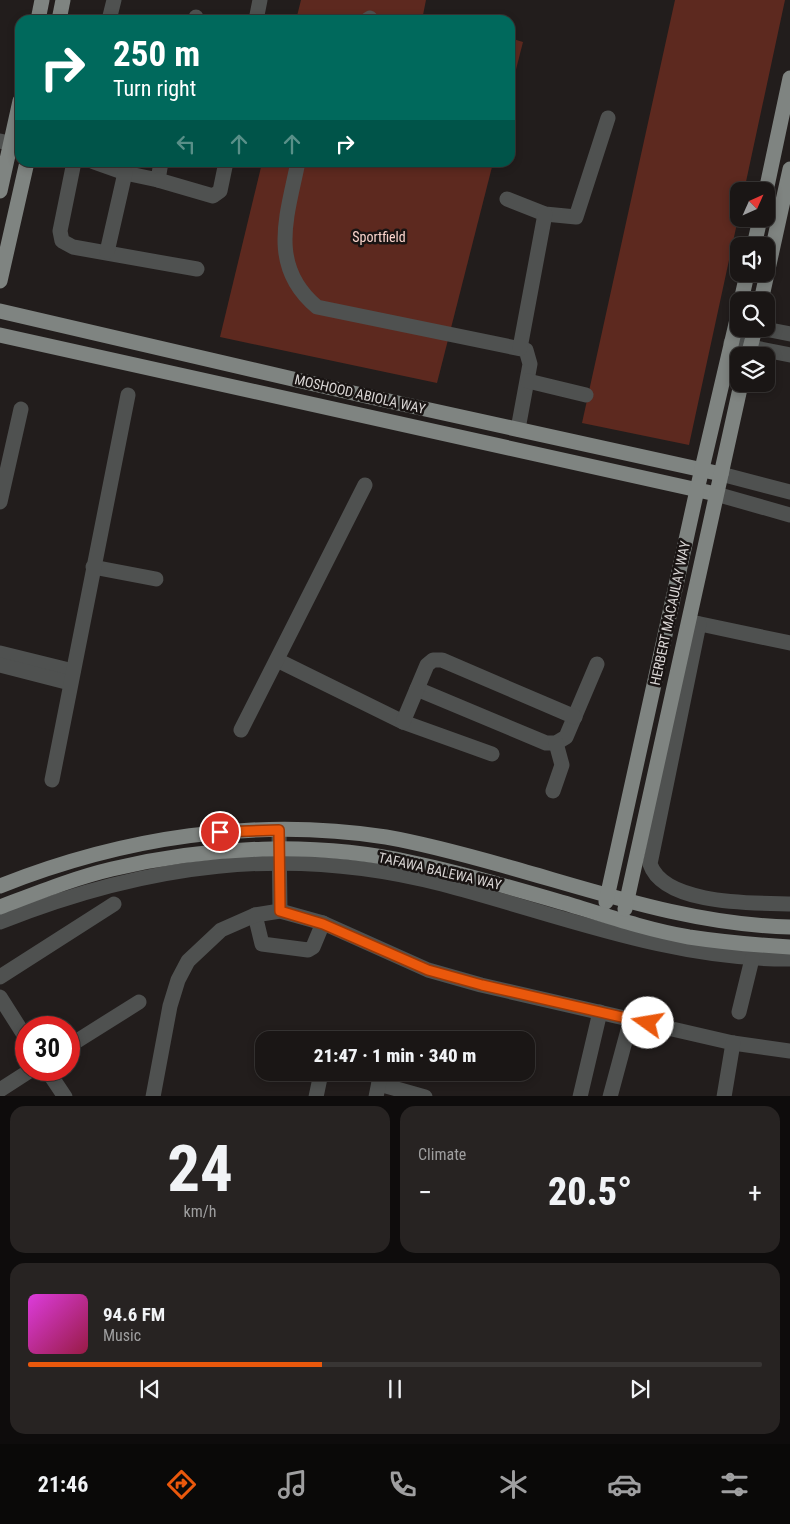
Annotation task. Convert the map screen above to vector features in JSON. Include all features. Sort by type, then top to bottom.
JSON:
[{"type":"main road","points":[[39,15],[42,0]]},
{"type":"main road","points":[[60,15],[63,0]]},
{"type":"main road","points":[[768,182],[790,78]]},
{"type":"main road","points":[[0,191],[15,122]]},
{"type":"main road","points":[[0,281],[26,167]]},
{"type":"main road","points":[[763,292],[790,169]]},
{"type":"main road","name":"MOSHOOD ABIOLA WAY","points":[[0,311],[366,396],[721,474]]},
{"type":"main road","name":"MOSHOOD ABIOLA WAY","points":[[0,335],[716,494]]},
{"type":"main road","name":"HERBERT MACAULAY WAY","points":[[602,915],[733,337]]},
{"type":"main road","name":"HERBERT MACAULAY WAY","points":[[622,920],[694,623],[716,494],[739,392]]},
{"type":"main road","points":[[362,415],[366,396]]},
{"type":"main road","name":"TAFAWA BALEWA WAY","points":[[0,886],[62,864],[149,841],[204,833],[279,830],[324,831],[386,837],[429,846],[662,910],[729,923],[790,927]]},
{"type":"main road","name":"TAFAWA BALEWA WAY","points":[[0,907],[111,869],[183,856],[252,849],[278,855],[367,855],[412,862],[475,877],[602,915],[688,937],[790,947]]},
{"type":"street","points":[[110,15],[114,0]]},
{"type":"street","points":[[257,15],[260,0]]},
{"type":"street","points":[[507,199],[545,214],[576,217],[608,118]]},
{"type":"street","points":[[73,167],[60,236],[67,245],[197,269]]},
{"type":"street","points":[[108,167],[213,196],[220,191],[225,167]]},
{"type":"street","points":[[158,180],[160,167]]},
{"type":"street","points":[[297,167],[283,242],[286,263],[296,284],[305,297],[316,307],[526,350],[529,356],[528,381],[518,430]]},
{"type":"street","points":[[107,252],[124,173]]},
{"type":"street","points":[[520,348],[545,214]]},
{"type":"street","points":[[775,331],[790,334]]},
{"type":"street","points":[[731,343],[739,347]]},
{"type":"street","points":[[775,355],[790,356]]},
{"type":"street","points":[[528,381],[586,395]]},
{"type":"street","points":[[52,780],[128,395]]},
{"type":"street","points":[[0,502],[22,410]]},
{"type":"street","points":[[721,474],[790,492]]},
{"type":"street","points":[[241,730],[365,485]]},
{"type":"street","points":[[716,494],[790,514],[790,504]]},
{"type":"street","points":[[93,567],[156,578]]},
{"type":"street","points":[[790,643],[694,623],[650,864],[653,874],[663,881],[702,897],[790,904]]},
{"type":"street","points":[[0,653],[72,677]]},
{"type":"street","points":[[277,660],[403,722],[492,754]]},
{"type":"street","points":[[403,722],[427,665],[433,660],[442,660],[575,717]]},
{"type":"street","points":[[416,689],[546,743],[556,743],[566,737],[597,664]]},
{"type":"street","points":[[0,665],[72,677]]},
{"type":"street","points":[[553,791],[562,765],[556,743]]},
{"type":"street","points":[[279,830],[280,911]]},
{"type":"street","points":[[0,922],[72,894],[148,875],[278,855],[413,877],[668,947],[752,960],[790,959]]},
{"type":"street","points":[[0,977],[114,904]]},
{"type":"street","points":[[153,1096],[170,1006],[178,980],[188,961],[221,930],[255,915],[280,911],[323,924],[428,970],[482,985],[733,1043],[790,1052]]},
{"type":"street","points":[[255,915],[262,944],[308,950],[313,947],[323,924]]},
{"type":"street","points":[[739,1012],[752,960]]},
{"type":"street","points":[[0,997],[15,1021]]},
{"type":"street","points":[[80,1039],[139,1002]]},
{"type":"street","points":[[580,1096],[600,1012]]},
{"type":"street","points":[[610,1096],[631,1019]]},
{"type":"street","points":[[724,1096],[733,1043]]},
{"type":"street","points":[[0,1090],[15,1080]]},
{"type":"street","points":[[55,1081],[65,1096]]},
{"type":"street","points":[[316,1096],[319,1081]]},
{"type":"street","points":[[379,1084],[425,1096]]},
{"type":"green space","points":[[301,0],[426,0],[423,15],[297,15]]},
{"type":"green space","points":[[675,0],[785,0],[746,182],[730,182],[730,228],[736,228],[734,237],[730,237],[730,256],[689,445],[582,423]]},
{"type":"green space","points":[[515,40],[523,42],[515,73]]},
{"type":"green space","name":"Sportfield","points":[[261,167],[492,167],[437,383],[220,337]]},
{"type":"route","points":[[220,832],[279,830],[280,911],[323,924],[428,970],[482,985],[648,1023]]}]
